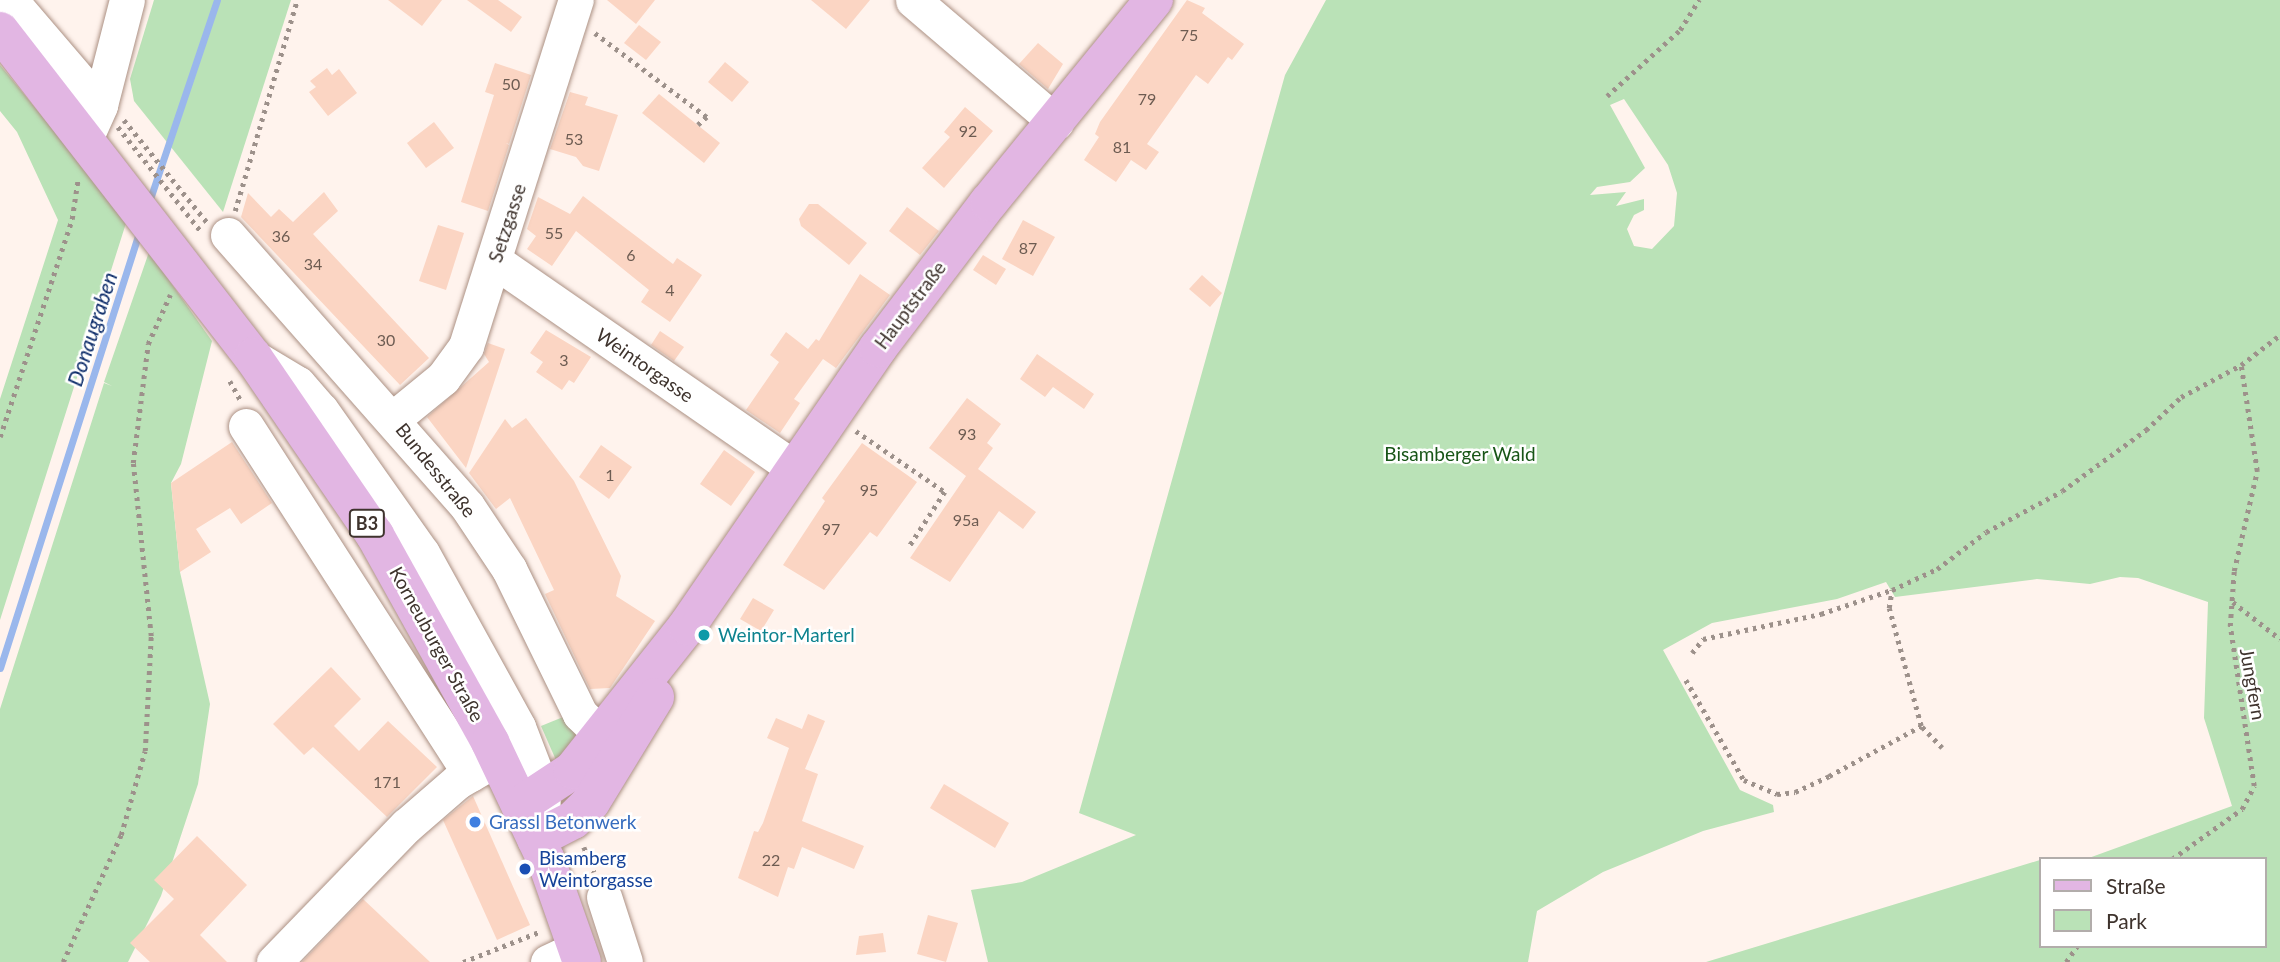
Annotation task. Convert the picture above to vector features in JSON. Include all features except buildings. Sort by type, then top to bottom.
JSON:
[{"type":"main road","name":"Hauptstraße","points":[[531,798],[565,777],[687,625],[831,414],[989,202],[1154,0]]},
{"type":"main road","name":"Korneuburger Straße","points":[[0,31],[103,126],[181,261],[253,356],[393,565],[484,766],[531,798],[536,839],[563,951]]},
{"type":"main road","name":"Hauptstraße","points":[[536,839],[573,820],[591,802],[661,687],[687,625]]},
{"type":"street","points":[[10,0],[103,126]]},
{"type":"street","points":[[103,126],[127,0]]},
{"type":"street","points":[[913,0],[1056,122]]},
{"type":"street","name":"Setzgasse","points":[[394,418],[443,378],[460,358],[495,261],[565,5]]},
{"type":"street","name":"Bundesstraße","points":[[209,225],[394,418],[467,506],[509,569],[571,698],[601,734]]},
{"type":"street","name":"Weintorgasse","points":[[495,261],[795,469]]},
{"type":"street","points":[[253,356],[298,384],[387,498],[479,650],[518,727],[531,798]]},
{"type":"street","points":[[246,426],[484,766],[406,826],[274,962]]},
{"type":"street","points":[[604,897],[625,962]]},
{"type":"path","points":[[209,225],[297,0]]},
{"type":"path","points":[[1607,96],[1680,30],[1699,0]]},
{"type":"path","points":[[565,5],[674,96],[707,117],[698,125]]},
{"type":"path","points":[[103,126],[209,225]]},
{"type":"path","points":[[103,126],[209,225]]},
{"type":"path","points":[[0,437],[103,126]]},
{"type":"path","points":[[63,962],[121,835],[145,751],[151,636],[133,463],[148,344],[181,261]]},
{"type":"path","points":[[1692,653],[1703,639],[1821,614],[1892,590],[1937,569],[1986,532],[2062,491],[2146,430],[2181,397],[2223,370],[2241,365],[2280,335]]},
{"type":"path","name":"Jungfern","points":[[2175,857],[2230,820],[2252,794],[2252,758],[2232,652],[2234,571],[2258,471],[2241,365]]},
{"type":"path","points":[[831,414],[945,492],[909,547]]},
{"type":"path","points":[[1892,590],[1889,608],[1921,726],[1942,748]]},
{"type":"path","points":[[2232,601],[2280,639]]},
{"type":"path","points":[[1686,680],[1744,780],[1777,794],[1795,792],[1829,776],[1921,726]]},
{"type":"path","points":[[463,962],[563,951]]},
{"type":"green space","points":[[154,0],[291,0],[223,212],[134,101],[130,79]]},
{"type":"green space","name":"Bisamberger Wald","points":[[1326,0],[2280,0],[2280,962],[1706,962],[2038,861],[2038,948],[2266,948],[2266,857],[2092,857],[2232,806],[2204,718],[2208,602],[2138,578],[2120,577],[2090,584],[2037,579],[1895,597],[1886,582],[1837,599],[1712,623],[1663,650],[1740,790],[1773,805],[1774,812],[1703,831],[1603,872],[1537,911],[1528,962],[988,962],[971,890],[1022,882],[1136,835],[1079,813],[1285,75]],"holes":[[[1624,99],[1668,165],[1677,193],[1674,226],[1652,249],[1634,246],[1627,229],[1634,215],[1644,210],[1644,199],[1616,206],[1626,192],[1590,195],[1597,187],[1630,182],[1645,168],[1610,105]]]},
{"type":"green space","points":[[0,65],[127,220],[0,620],[0,399],[58,220],[17,132],[0,111]]},
{"type":"green space","points":[[149,252],[212,341],[181,464],[171,483],[180,572],[210,704],[198,784],[161,896],[128,962],[0,962],[0,709],[104,383],[112,386],[104,382]]},
{"type":"green space","points":[[568,715],[577,737],[559,767],[541,726]]},
{"type":"waterway","name":"Donaugraben","points":[[149,202],[217,0]]},
{"type":"waterway","name":"Donaugraben","points":[[0,668],[139,233]]},
{"type":"place","name":"Weintor-Marterl","points":[[704,635]]},
{"type":"place","name":"Grassl Betonwerk","points":[[475,822]]},
{"type":"place","name":"Bisamberg Weintorgasse","points":[[525,869]]}]
